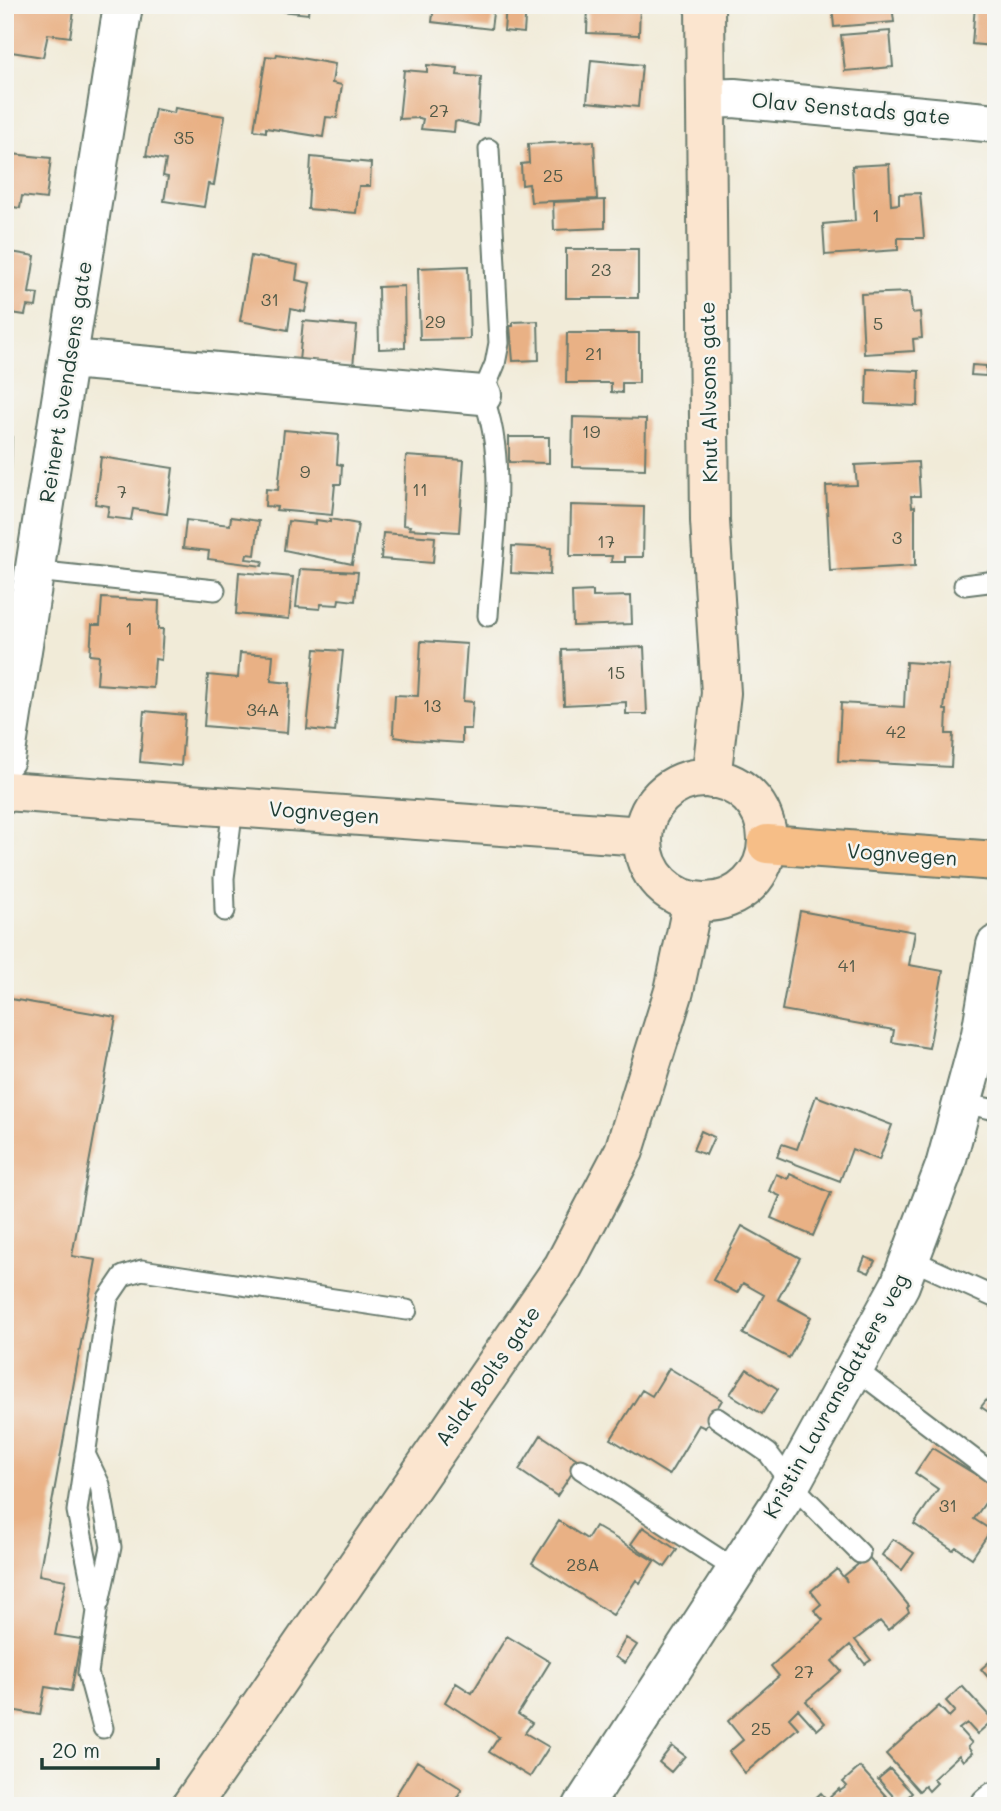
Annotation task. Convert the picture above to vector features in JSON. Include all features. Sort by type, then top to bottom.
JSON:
[{"type":"main road","name":"Knut Alvsons gate","points":[[705,5],[710,521],[721,693],[711,779]]},
{"type":"main road","points":[[711,779],[729,783],[751,800],[765,825],[767,844],[762,865],[751,883],[734,895],[713,902],[693,901],[676,895],[651,871],[644,854],[643,836],[647,817],[658,800],[673,788],[691,780],[711,779]]},
{"type":"main road","name":"Vognvegen","points":[[5,792],[643,836]]},
{"type":"main road","name":"Vognvegen","points":[[767,844],[996,861]]},
{"type":"main road","name":"Aslak Bolts gate","points":[[191,1806],[563,1267],[624,1151],[674,991],[693,901]]},
{"type":"street","name":"Reinert Svendsens gate","points":[[5,759],[70,359],[123,5]]},
{"type":"street","name":"Olav Senstads gate","points":[[706,99],[734,98],[996,124]]},
{"type":"street","points":[[70,359],[482,395]]},
{"type":"street","name":"Kristin Lavransdatters veg","points":[[583,1806],[791,1484],[900,1285],[945,1166],[979,1106],[981,1034],[996,945]]},
{"type":"street","points":[[990,1806],[996,1801]]},
{"type":"lane","points":[[488,616],[498,450],[492,418],[482,395],[495,364],[499,343],[489,149]]},
{"type":"lane","points":[[35,571],[215,590]]},
{"type":"lane","points":[[964,585],[996,582]]},
{"type":"lane","points":[[225,911],[224,878],[233,807]]},
{"type":"lane","points":[[910,1259],[996,1298]]},
{"type":"lane","points":[[97,1611],[77,1511],[108,1298],[123,1276],[142,1270],[407,1310]]},
{"type":"lane","points":[[854,1368],[996,1476]]},
{"type":"lane","points":[[717,1418],[768,1453],[791,1484],[860,1553]]},
{"type":"lane","points":[[85,1454],[100,1485],[111,1547],[97,1611],[88,1673],[103,1728]]},
{"type":"lane","points":[[580,1469],[736,1570]]},
{"type":"building","points":[[10,5],[75,5],[70,37],[48,34],[43,57],[5,51],[5,20],[8,21]]},
{"type":"building","points":[[253,5],[309,5],[308,14],[252,8]]},
{"type":"building","points":[[434,5],[494,5],[491,29],[432,22]]},
{"type":"building","points":[[506,5],[526,5],[524,33],[504,31]]},
{"type":"building","points":[[588,5],[640,5],[639,35],[587,33]]},
{"type":"building","points":[[832,5],[892,5],[894,22],[834,27]]},
{"type":"building","points":[[975,5],[996,5],[996,71],[991,70],[992,46],[972,44]]},
{"type":"building","points":[[890,31],[893,67],[845,71],[841,35]]},
{"type":"building","points":[[277,54],[335,64],[332,83],[342,85],[337,118],[326,117],[323,137],[266,128],[266,132],[254,130],[266,56],[276,57]]},
{"type":"building","points":[[591,60],[642,65],[638,107],[587,102]]},
{"type":"building","points":[[427,65],[458,68],[457,75],[481,77],[478,126],[458,121],[455,122],[454,132],[421,129],[423,119],[419,118],[399,119],[404,70],[427,72]]},
{"type":"building","points":[[175,108],[225,116],[214,185],[208,184],[204,207],[164,201],[168,177],[163,176],[166,160],[146,156],[155,109],[174,113]]},
{"type":"building","points":[[594,141],[597,199],[531,202],[529,184],[522,185],[521,164],[529,163],[528,144]]},
{"type":"building","points":[[5,155],[51,158],[46,199],[22,196],[20,208],[6,206]]},
{"type":"building","points":[[311,157],[371,163],[370,186],[359,186],[356,213],[308,209]]},
{"type":"building","points":[[889,164],[891,205],[899,204],[899,194],[920,193],[924,238],[898,238],[898,250],[825,255],[823,224],[855,221],[852,166]]},
{"type":"building","points":[[605,200],[605,228],[554,230],[553,202]]},
{"type":"building","points":[[566,249],[638,249],[638,298],[566,298]]},
{"type":"building","points":[[5,251],[35,256],[29,293],[38,294],[36,307],[27,306],[25,315],[5,312]]},
{"type":"building","points":[[251,256],[298,265],[296,280],[310,283],[305,312],[291,309],[288,330],[240,321]]},
{"type":"building","points":[[468,266],[470,339],[420,340],[418,268]]},
{"type":"building","points":[[404,286],[405,348],[379,349],[378,287]]},
{"type":"building","points":[[910,292],[912,313],[920,312],[922,338],[913,339],[914,351],[864,354],[861,294]]},
{"type":"building","points":[[303,321],[357,326],[353,366],[299,361]]},
{"type":"building","points":[[538,321],[539,360],[513,361],[510,326],[513,326],[513,322]]},
{"type":"building","points":[[567,333],[639,333],[639,383],[622,383],[622,393],[611,392],[611,383],[566,383]]},
{"type":"building","points":[[972,365],[986,366],[986,376],[971,375]]},
{"type":"building","points":[[867,369],[919,371],[918,406],[866,404]]},
{"type":"building","points":[[573,417],[646,419],[645,469],[572,467]]},
{"type":"building","points":[[284,430],[339,435],[337,464],[342,465],[341,484],[335,484],[332,515],[276,510],[277,507],[265,506],[266,489],[278,490]]},
{"type":"building","points":[[5,436],[12,436],[11,472],[5,472]]},
{"type":"building","points":[[509,437],[549,437],[549,463],[509,462]]},
{"type":"building","points":[[406,456],[464,460],[459,532],[409,529],[410,526],[403,525]]},
{"type":"building","points":[[101,457],[173,468],[167,514],[133,509],[131,520],[107,517],[109,506],[95,504]]},
{"type":"building","points":[[918,462],[920,496],[911,496],[912,507],[915,506],[915,566],[830,571],[826,486],[857,485],[855,465]]},
{"type":"building","points":[[571,505],[644,507],[643,557],[625,557],[625,562],[611,562],[612,556],[570,556]]},
{"type":"building","points":[[231,517],[259,521],[255,555],[247,554],[246,559],[263,561],[262,566],[208,559],[209,551],[183,548],[186,520],[230,525]]},
{"type":"building","points":[[330,519],[358,524],[352,564],[284,550],[288,521],[316,524],[316,520],[330,522]]},
{"type":"building","points":[[383,533],[435,537],[433,563],[381,559]]},
{"type":"building","points":[[512,546],[551,548],[550,575],[511,573]]},
{"type":"building","points":[[300,569],[358,572],[355,601],[339,599],[338,605],[321,604],[320,609],[296,607]]},
{"type":"building","points":[[239,572],[293,577],[289,619],[236,614]]},
{"type":"building","points":[[593,591],[593,597],[631,596],[632,624],[573,626],[572,592]]},
{"type":"building","points":[[102,598],[159,601],[158,629],[163,629],[161,660],[155,659],[153,688],[97,684],[99,656],[90,655],[92,625],[100,625]]},
{"type":"building","points":[[421,641],[467,644],[463,701],[473,702],[471,729],[462,729],[462,743],[395,737],[395,695],[418,696]]},
{"type":"building","points":[[644,647],[647,714],[626,714],[626,702],[564,705],[562,650]]},
{"type":"building","points":[[315,649],[343,651],[335,732],[307,729]]},
{"type":"building","points":[[240,653],[273,655],[271,681],[290,683],[287,733],[204,726],[208,675],[238,678]]},
{"type":"building","points":[[906,662],[949,665],[944,710],[947,710],[946,734],[953,734],[951,767],[838,761],[841,703],[904,707]]},
{"type":"building","points":[[144,711],[185,715],[181,766],[140,762]]},
{"type":"building","points":[[800,911],[915,932],[909,965],[943,971],[929,1048],[892,1042],[894,1030],[782,1010]]},
{"type":"building","points":[[5,998],[116,1017],[72,1256],[96,1260],[39,1575],[66,1580],[55,1635],[81,1639],[71,1691],[45,1687],[40,1715],[5,1709]]},
{"type":"building","points":[[816,1096],[892,1125],[879,1160],[852,1149],[840,1181],[777,1157],[782,1144],[797,1149]]},
{"type":"building","points":[[701,1131],[714,1137],[706,1155],[693,1150]]},
{"type":"building","points":[[776,1174],[788,1179],[790,1174],[831,1193],[813,1236],[771,1218],[780,1196],[769,1191]]},
{"type":"building","points":[[742,1226],[800,1258],[778,1299],[811,1317],[789,1358],[743,1334],[764,1295],[743,1283],[737,1293],[713,1280]]},
{"type":"building","points":[[865,1257],[875,1261],[869,1273],[860,1269]]},
{"type":"building","points":[[669,1368],[722,1400],[705,1428],[699,1425],[669,1475],[611,1439],[642,1390],[652,1396]]},
{"type":"building","points":[[747,1369],[778,1389],[762,1414],[730,1394]]},
{"type":"building","points":[[988,1398],[996,1403],[996,1417],[981,1407]]},
{"type":"building","points":[[541,1435],[580,1461],[557,1496],[519,1470]]},
{"type":"building","points":[[932,1448],[996,1487],[974,1519],[991,1530],[972,1558],[956,1547],[953,1550],[914,1524],[938,1489],[915,1473]]},
{"type":"building","points":[[559,1521],[587,1539],[595,1526],[654,1561],[640,1583],[636,1580],[613,1615],[532,1563]]},
{"type":"building","points":[[643,1527],[677,1550],[665,1567],[631,1544]]},
{"type":"building","points":[[893,1539],[914,1553],[902,1570],[882,1555]]},
{"type":"building","points":[[868,1556],[909,1606],[909,1612],[888,1630],[880,1621],[855,1640],[871,1660],[865,1664],[850,1645],[832,1661],[841,1671],[806,1701],[825,1723],[817,1730],[798,1709],[789,1718],[798,1728],[745,1773],[729,1752],[743,1740],[728,1721],[779,1676],[771,1666],[823,1620],[814,1610],[821,1604],[811,1591],[837,1569],[847,1582],[844,1576]]},
{"type":"building","points":[[507,1636],[550,1662],[518,1714],[532,1723],[525,1733],[549,1747],[530,1777],[489,1752],[499,1737],[445,1702],[456,1683],[472,1693]]},
{"type":"building","points":[[626,1638],[637,1645],[625,1663],[615,1657]]},
{"type":"building","points":[[996,1656],[996,1686],[981,1669]]},
{"type":"building","points":[[962,1686],[993,1720],[977,1734],[967,1723],[959,1729],[972,1743],[968,1747],[972,1753],[963,1761],[959,1755],[933,1779],[937,1783],[929,1791],[925,1786],[919,1791],[886,1754],[939,1706],[949,1717],[955,1711],[946,1701]]},
{"type":"building","points":[[672,1746],[685,1756],[671,1772],[659,1762]]},
{"type":"building","points":[[417,1761],[462,1789],[452,1806],[389,1806]]},
{"type":"building","points":[[860,1767],[892,1803],[889,1806],[812,1806],[810,1803],[821,1793],[827,1800],[839,1789],[840,1791],[847,1786],[843,1782]]},
{"type":"building","points":[[890,1769],[912,1793],[900,1804],[878,1779]]}]
